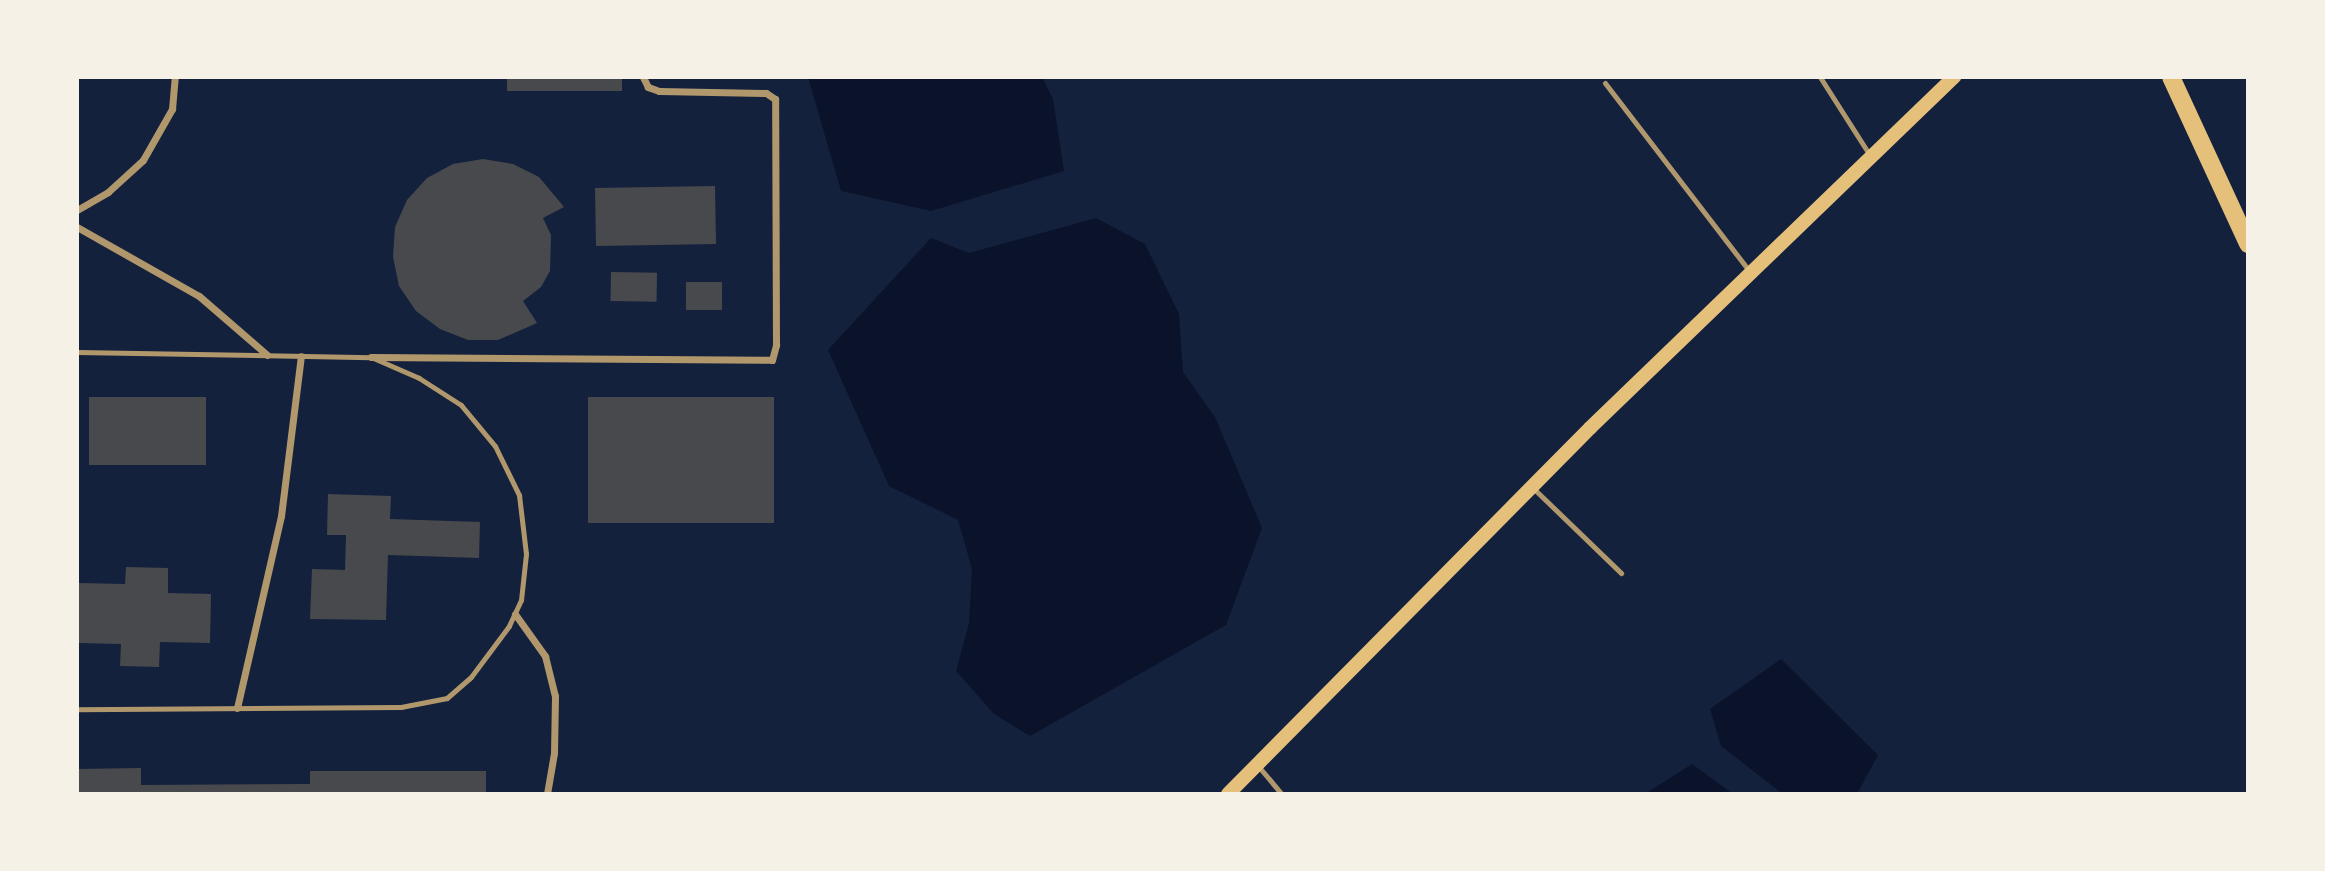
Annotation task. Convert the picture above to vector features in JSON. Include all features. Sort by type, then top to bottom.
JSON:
[{"type":"main road","points":[[1228,794],[1532,487],[1954,77]]},
{"type":"main road","points":[[2171,77],[2248,244]]},
{"type":"street","points":[[77,210],[108,192],[144,160],[172,109],[175,77]]},
{"type":"street","points":[[371,357],[772,360],[776,345],[775,99],[766,93],[659,91],[648,87],[643,77]]},
{"type":"street","points":[[77,227],[199,296],[267,355]]},
{"type":"street","points":[[237,708],[284,503],[301,356]]},
{"type":"street","points":[[515,614],[545,656],[555,696],[554,753],[547,794]]},
{"type":"lane","points":[[1820,77],[1871,157]]},
{"type":"lane","points":[[1605,83],[1751,273]]},
{"type":"lane","points":[[77,352],[371,357],[444,392],[480,426],[500,454],[519,495],[524,523],[525,581],[515,614],[492,651],[447,698],[401,707],[77,709]]},
{"type":"lane","points":[[1532,487],[1621,573]]},
{"type":"lane","points":[[1257,765],[1282,794]]},
{"type":"water","points":[[808,77],[1042,77],[1053,99],[1064,171],[931,211],[841,191]]},
{"type":"water","points":[[1096,218],[1145,244],[1179,314],[1183,372],[1215,417],[1262,528],[1226,625],[1030,736],[994,714],[956,671],[969,623],[972,569],[958,520],[889,486],[828,350],[931,238],[969,253]]},
{"type":"water","points":[[1781,659],[1878,755],[1857,794],[1783,794],[1721,746],[1710,709]]},
{"type":"water","points":[[1692,764],[1733,794],[1645,794]]},
{"type":"building","points":[[507,77],[622,77],[622,91],[507,91]]},
{"type":"building","points":[[483,159],[513,164],[539,177],[564,207],[543,218],[551,235],[550,271],[541,287],[523,301],[537,323],[498,340],[468,340],[440,329],[416,311],[399,286],[393,257],[395,227],[407,200],[427,178],[453,164]]},
{"type":"building","points":[[715,186],[716,244],[596,246],[595,188]]},
{"type":"building","points":[[611,272],[657,273],[656,302],[610,301]]},
{"type":"building","points":[[686,282],[722,282],[722,310],[686,310]]},
{"type":"building","points":[[89,397],[206,397],[206,465],[89,465]]},
{"type":"building","points":[[588,397],[774,397],[774,523],[588,523]]},
{"type":"building","points":[[328,494],[391,496],[390,519],[480,522],[479,558],[388,555],[386,620],[310,619],[312,569],[345,570],[346,535],[327,535]]},
{"type":"building","points":[[126,567],[168,568],[168,593],[211,594],[210,643],[160,642],[159,667],[120,666],[121,644],[78,643],[79,583],[125,584]]},
{"type":"building","points":[[141,768],[141,785],[310,784],[310,771],[486,771],[486,794],[77,794],[77,769]]}]
